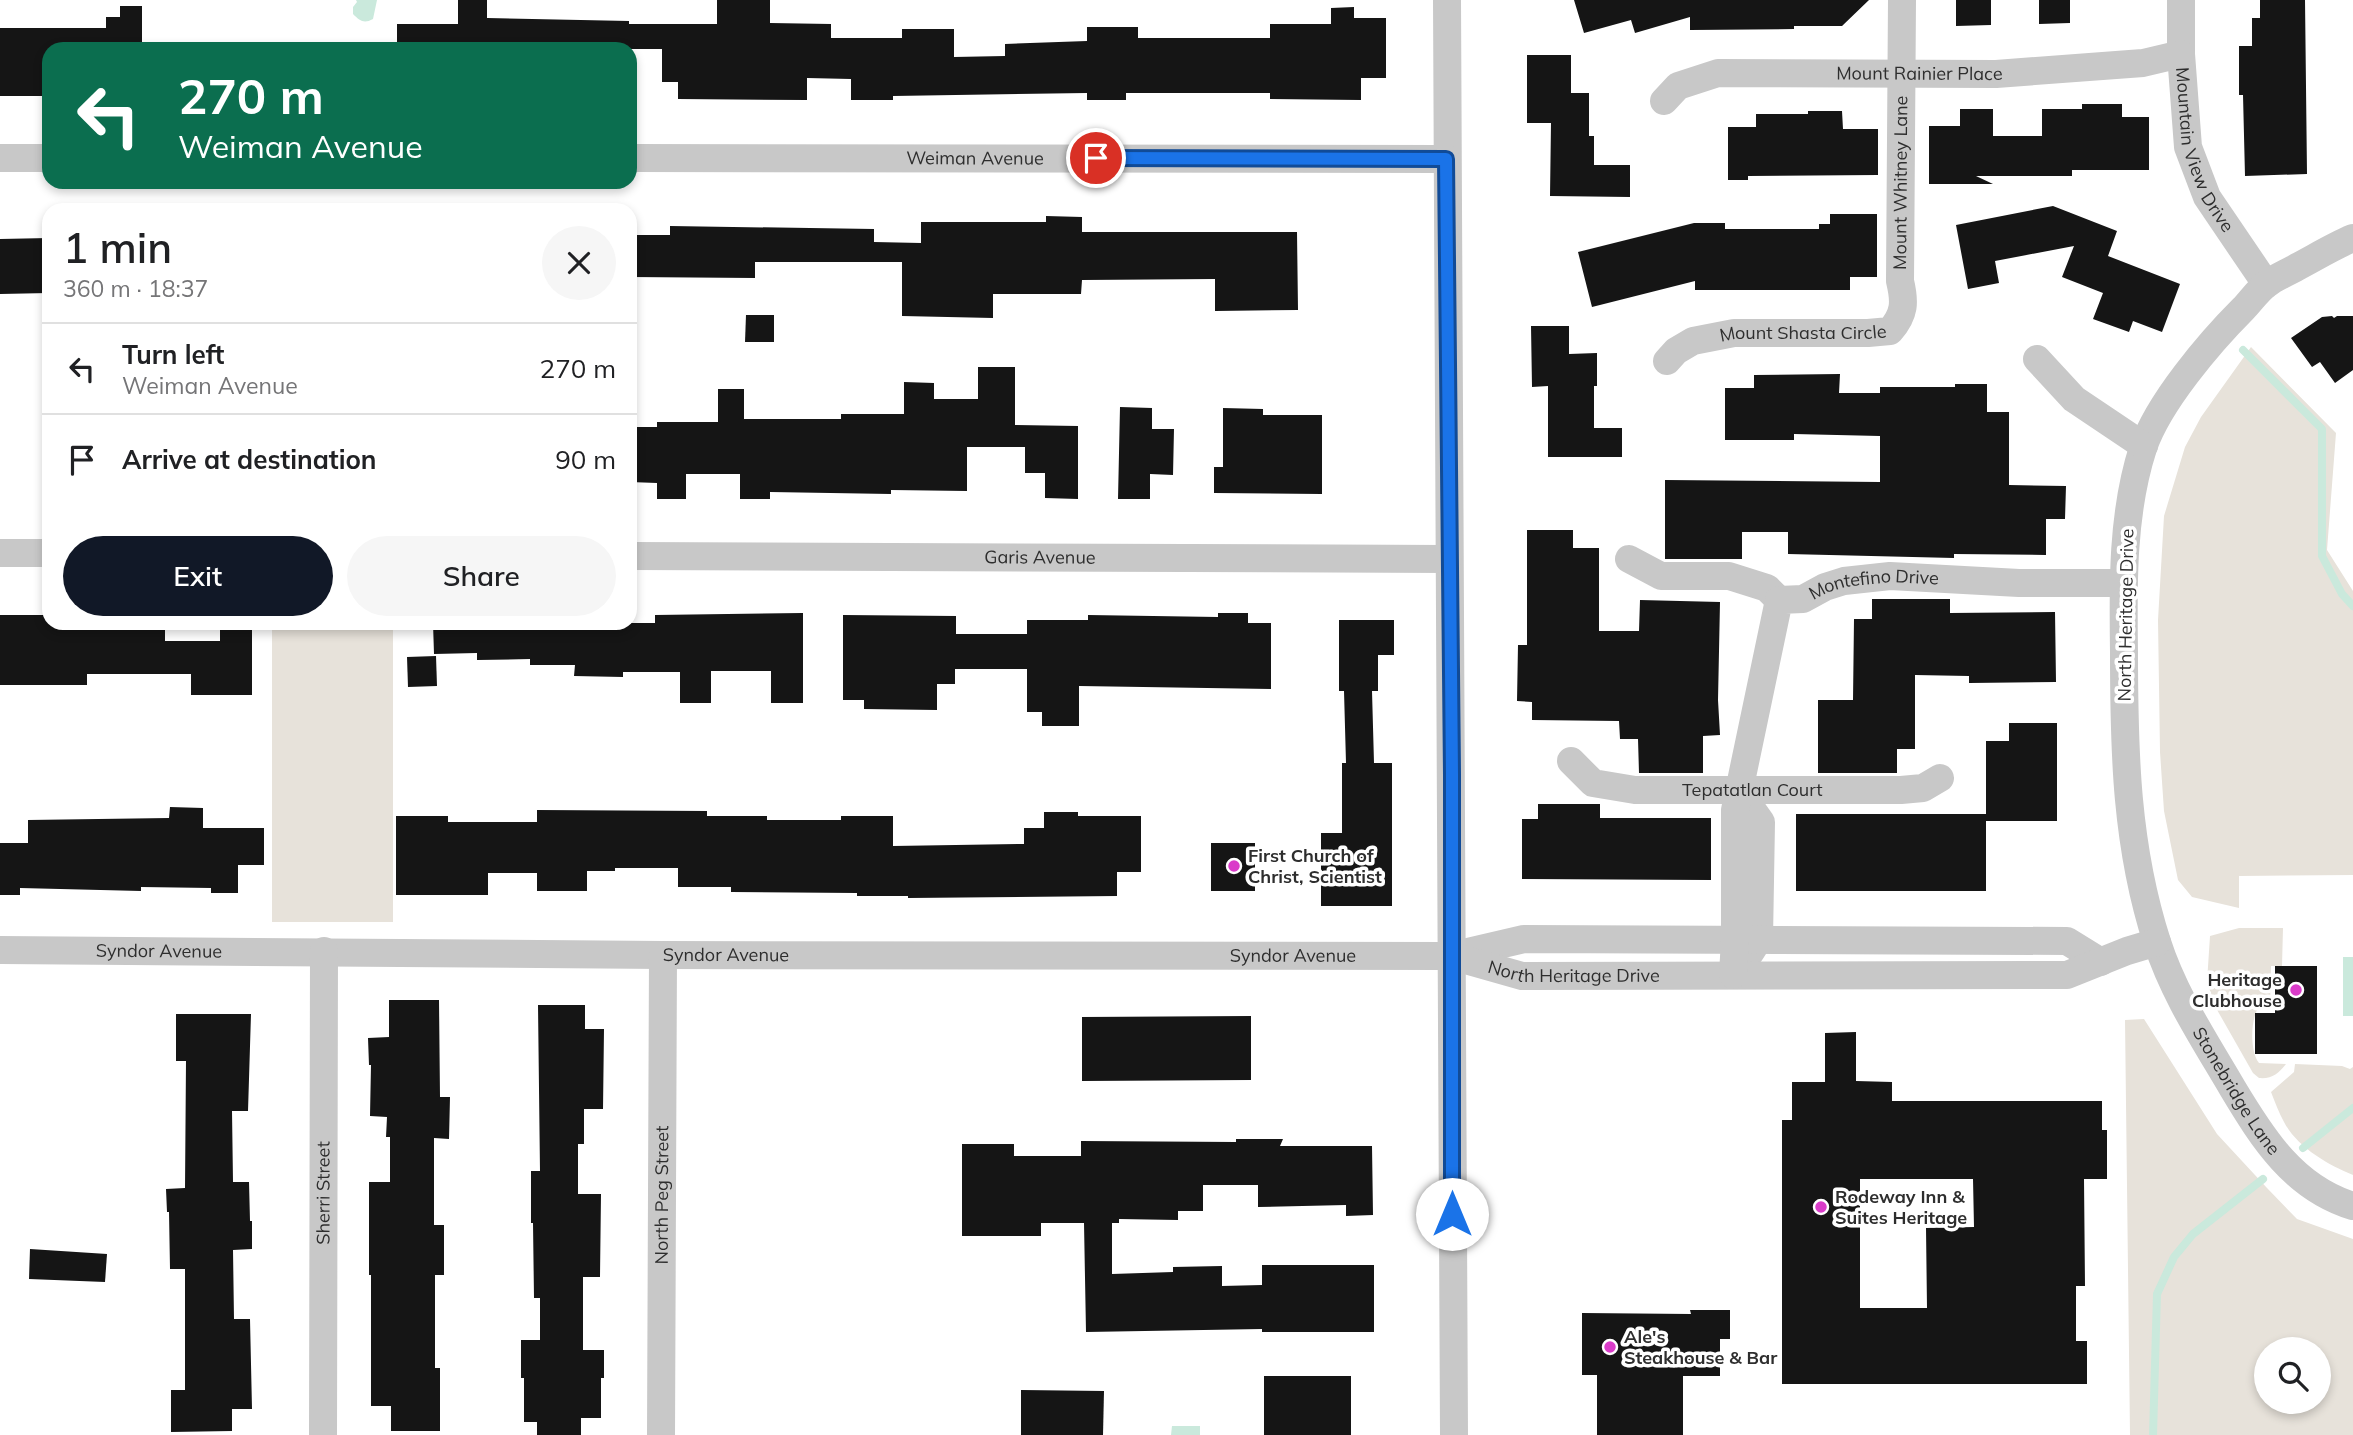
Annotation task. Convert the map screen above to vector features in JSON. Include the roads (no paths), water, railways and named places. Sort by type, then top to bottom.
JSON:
[{"type":"street","points":[[1447,0],[1454,1435]]},
{"type":"street","name":"Mount Whitney Lane","points":[[1900,281],[1902,0]]},
{"type":"street","name":"Mountain View Drive","points":[[2182,0],[2182,54],[2188,147],[2207,197],[2266,284]]},
{"type":"street","name":"Mount Rainier Place","points":[[1664,101],[1678,86],[1718,73],[2009,73],[2143,63],[2182,54]]},
{"type":"street","points":[[0,158],[42,158]]},
{"type":"street","name":"Weiman Avenue","points":[[637,158],[1446,159]]},
{"type":"street","name":"North Heritage Drive","points":[[1451,956],[1522,976],[2067,975],[2157,942],[2132,842],[2124,747],[2123,583],[2131,497],[2144,446],[2160,412],[2215,337],[2266,284],[2353,238]]},
{"type":"street","name":"Mount Shasta Circle","points":[[1667,361],[1676,351],[1693,341],[1734,333],[1890,331],[1900,320],[1905,301],[1900,281]]},
{"type":"street","points":[[2037,359],[2074,399],[2144,446]]},
{"type":"street","points":[[0,553],[42,553]]},
{"type":"street","name":"Garis Avenue","points":[[637,556],[1448,559]]},
{"type":"street","points":[[1629,559],[1661,576],[1729,576],[1767,588],[1779,600],[1739,791],[1761,822],[1747,939],[1733,975]]},
{"type":"street","name":"Montefino Drive","points":[[1779,600],[1803,599],[1825,587],[1844,581],[1890,576],[2019,583],[2123,583]]},
{"type":"street","name":"Tepatatlan Court","points":[[1571,761],[1592,783],[1635,790],[1901,790],[1923,788],[1940,778]]},
{"type":"street","name":"North Heritage Drive","points":[[1451,956],[1524,939],[2067,941],[2101,962]]},
{"type":"street","name":"Stonebridge Lane","points":[[2157,942],[2182,1003],[2261,1134],[2305,1183],[2353,1206]]},
{"type":"street","name":"Syndor Avenue","points":[[0,950],[663,955],[1451,956]]},
{"type":"street","name":"Sherri Street","points":[[323,1435],[324,951]]},
{"type":"street","name":"North Peg Street","points":[[661,1435],[663,955]]},
{"type":"waterway","points":[[2243,350],[2322,429],[2322,556],[2342,594],[2353,606]]},
{"type":"waterway","points":[[2303,1148],[2353,1108]]},
{"type":"waterway","points":[[2153,1435],[2157,1294],[2174,1257],[2193,1234],[2263,1179]]},
{"type":"place","name":"First Church of Christ, Scientist","points":[[1234,866]]},
{"type":"place","name":"Heritage Clubhouse","points":[[2296,990]]},
{"type":"place","name":"Rodeway Inn & Suites Heritage","points":[[1821,1207]]},
{"type":"place","name":"Ale's Steakhouse & Bar","points":[[1610,1347]]}]
